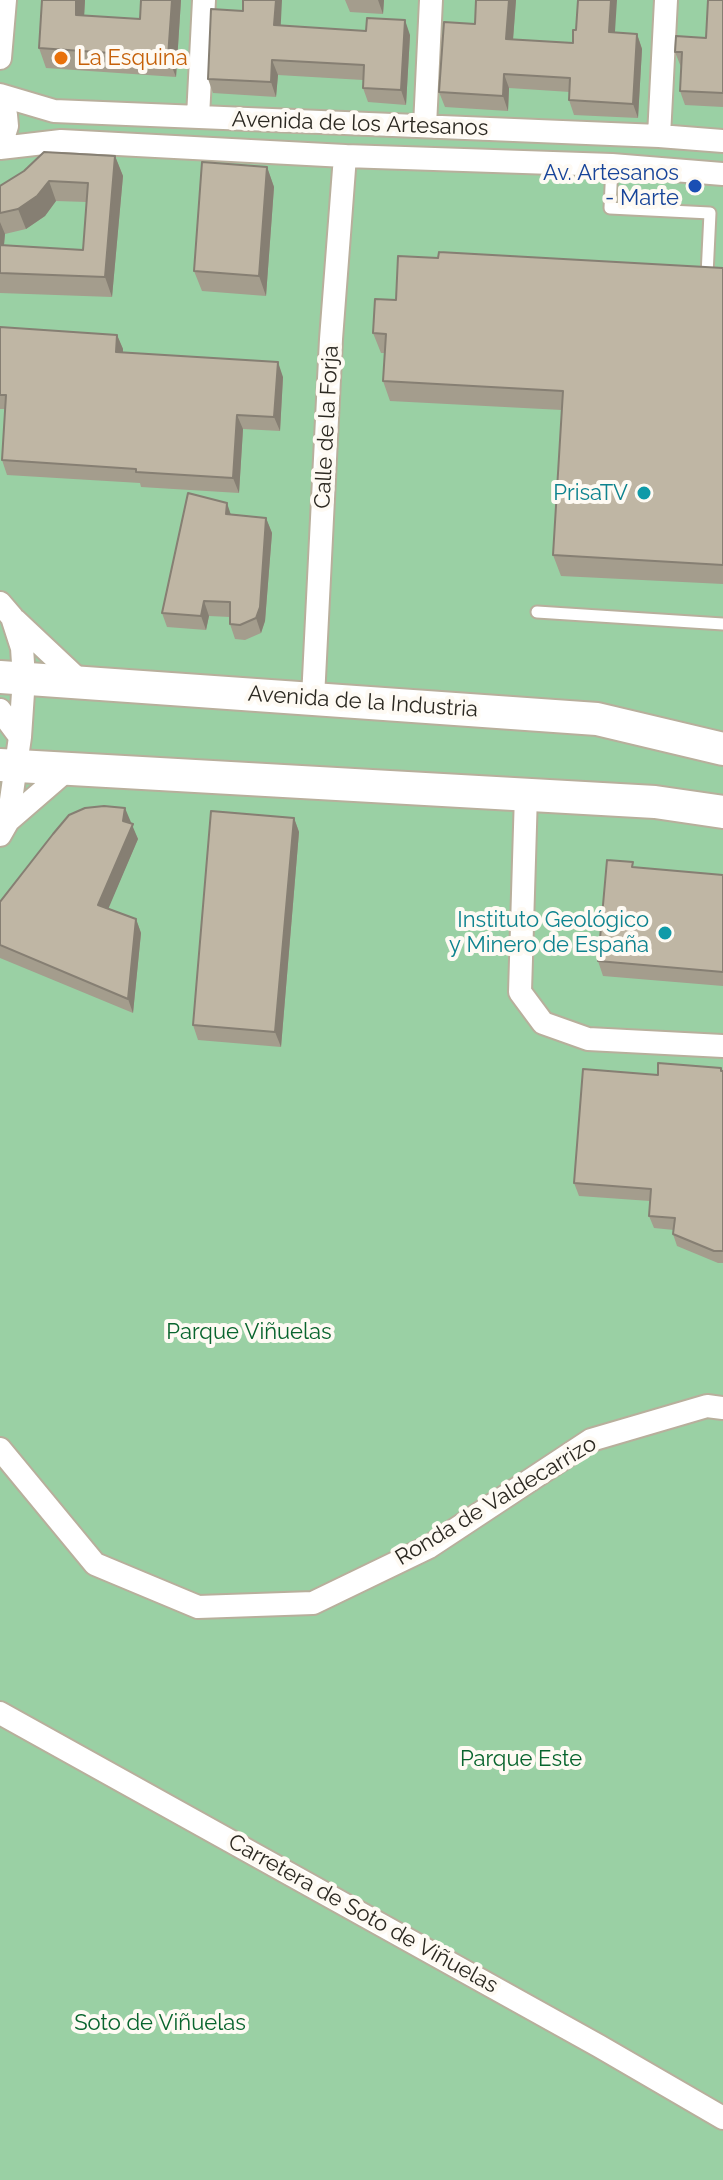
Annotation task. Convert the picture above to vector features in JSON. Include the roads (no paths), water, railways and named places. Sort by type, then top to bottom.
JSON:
[{"type":"street","points":[[0,58],[5,0]]},
{"type":"street","points":[[198,117],[204,0]]},
{"type":"street","points":[[425,126],[431,0]]},
{"type":"street","points":[[659,136],[666,0]]},
{"type":"street","points":[[0,98],[7,126],[0,148]]},
{"type":"street","name":"Avenida de los Artesanos","points":[[0,98],[54,111],[723,141]]},
{"type":"street","name":"Avenida de los Artesanos","points":[[0,148],[61,141],[345,156],[612,165],[723,174]]},
{"type":"street","name":"Calle de la Forja","points":[[313,698],[331,339],[345,156]]},
{"type":"street","points":[[4,828],[12,756],[12,677],[22,648],[6,610]]},
{"type":"street","points":[[6,610],[81,682]]},
{"type":"street","name":"Avenida de la Industria","points":[[12,677],[597,719],[723,749]]},
{"type":"street","points":[[0,710],[12,756]]},
{"type":"street","points":[[12,756],[67,770],[655,802],[723,812]]},
{"type":"street","points":[[4,828],[67,770]]},
{"type":"street","points":[[526,794],[520,992],[543,1023],[588,1039],[723,1046]]},
{"type":"street","name":"Ronda de Valdecarrizo","points":[[0,1449],[95,1564],[198,1607],[313,1603],[429,1547],[591,1440],[707,1406],[723,1408]]},
{"type":"street","name":"Carretera de Soto de Viñuelas","points":[[0,1713],[723,2118]]},
{"type":"lane","points":[[612,165],[610,208],[710,213],[707,275],[723,276]]},
{"type":"lane","points":[[537,612],[723,624]]},
{"type":"place","name":"La Esquina","points":[[61,58]]},
{"type":"place","name":"Av. Artesanos - Marte","points":[[695,186]]},
{"type":"place","name":"PrisaTV","points":[[644,493]]},
{"type":"place","name":"Instituto Geológico y Minero de España","points":[[665,933]]},
{"type":"park label","name":"Parque Viñuelas","points":[[249,1332]]},
{"type":"park label","name":"Parque Este","points":[[521,1759]]},
{"type":"park label","name":"Soto de Viñuelas","points":[[160,2023]]}]
